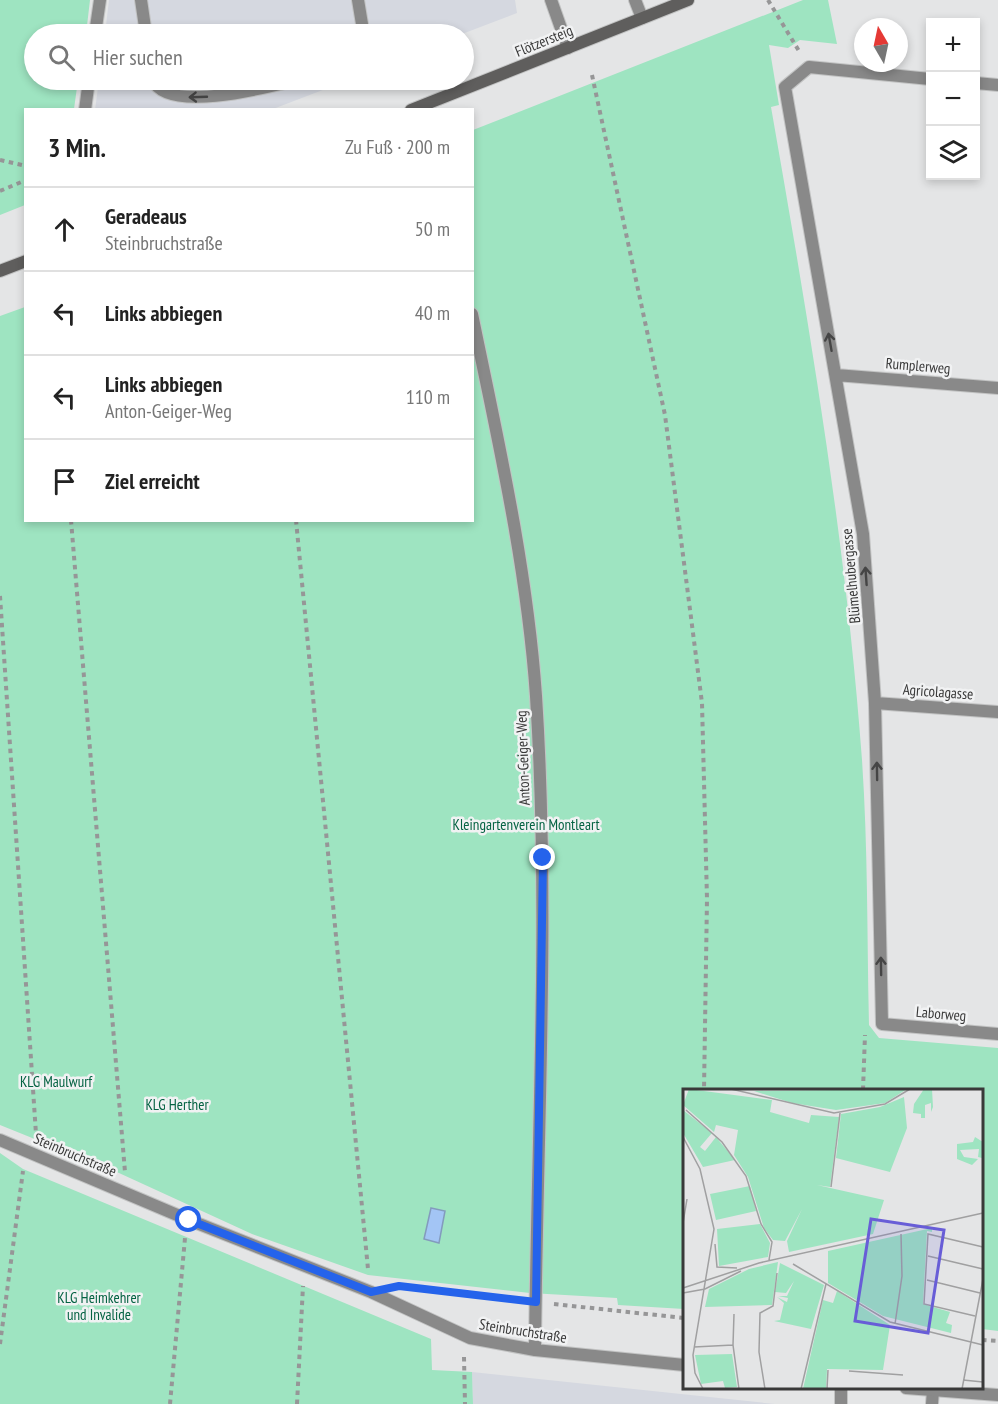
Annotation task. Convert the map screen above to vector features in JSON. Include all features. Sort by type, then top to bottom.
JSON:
[{"type":"main road","name":"Flötzersteig","points":[[474,85],[688,0]]},
{"type":"main road","name":"Flötzersteig","points":[[416,108],[462,90]]},
{"type":"main road","points":[[0,271],[24,262]]},
{"type":"street","points":[[96,24],[100,0]]},
{"type":"street","points":[[141,0],[145,24]]},
{"type":"street","points":[[358,0],[362,24]]},
{"type":"street","points":[[551,0],[568,48]]},
{"type":"street","points":[[635,0],[642,18]]},
{"type":"street","points":[[809,67],[926,79]]},
{"type":"street","name":"Blümelhubergasse","points":[[809,67],[785,87],[864,534],[875,703],[882,1024]]},
{"type":"street","points":[[980,83],[998,85]]},
{"type":"street","points":[[85,108],[88,90]]},
{"type":"street","points":[[162,90],[187,97],[213,96],[244,90]]},
{"type":"street","name":"Anton-Geiger-Weg","points":[[474,324],[506,478],[536,694],[543,858],[536,1350]]},
{"type":"street","name":"Rumplerweg","points":[[836,375],[998,388]]},
{"type":"street","name":"Agricolagasse","points":[[875,703],[998,712]]},
{"type":"street","name":"Laborweg","points":[[882,1024],[998,1034]]},
{"type":"street","name":"Steinbruchstraße","points":[[0,1140],[189,1220],[371,1292],[463,1335],[536,1350],[683,1365]]},
{"type":"street","points":[[920,1389],[998,1395]]},
{"type":"street","points":[[932,1404],[933,1390]]},
{"type":"path","points":[[768,0],[809,67]]},
{"type":"path","points":[[592,75],[665,416],[702,703],[707,899],[704,1089]]},
{"type":"path","points":[[0,160],[24,166]]},
{"type":"path","points":[[0,191],[24,181]]},
{"type":"path","points":[[71,522],[126,1194]]},
{"type":"path","points":[[296,522],[371,1292],[399,1286],[683,1318]]},
{"type":"path","points":[[0,596],[37,1141],[29,1152],[23,1169],[0,1344]]},
{"type":"path","points":[[863,1089],[865,1035],[882,1024]]},
{"type":"path","points":[[170,1404],[185,1237],[189,1220]]},
{"type":"path","points":[[297,1404],[304,1265]]},
{"type":"path","points":[[463,1335],[465,1404]]},
{"type":"path","points":[[983,1340],[998,1341]]},
{"type":"shaded area","points":[[109,0],[515,0],[517,13],[474,29],[474,24],[106,24]]},
{"type":"shaded area","points":[[98,90],[323,90],[276,108],[95,108]]},
{"type":"shaded area","points":[[472,1372],[775,1404],[473,1404]]},
{"type":"green space","points":[[0,0],[90,0],[87,24],[24,24],[24,90],[77,90],[74,108],[24,108],[24,205],[0,215]]},
{"type":"green space","name":"Kleingartenverein Montleart","points":[[803,0],[828,0],[837,44],[800,40],[788,48],[769,45],[779,105],[771,107],[825,433],[855,678],[864,793],[869,1025],[879,1038],[998,1048],[998,1331],[983,1329],[983,1089],[683,1089],[683,1309],[618,1305],[617,1298],[530,1293],[368,1275],[252,1234],[119,1173],[0,1125],[0,316],[24,307],[24,522],[474,522],[474,130]]},
{"type":"green space","name":"KLG Heimkehrer und Invalide","points":[[0,1153],[23,1169],[431,1339],[432,1370],[472,1372],[473,1404],[0,1404]]},
{"type":"water","points":[[431,1208],[445,1211],[439,1243],[424,1239]]},
{"type":"route","points":[[189,1220],[371,1292],[399,1286],[536,1302],[543,858]]},
{"type":"park label","name":"KLG Maulwurf","points":[[56,1082]]},
{"type":"park label","name":"KLG Herther","points":[[177,1105]]}]
